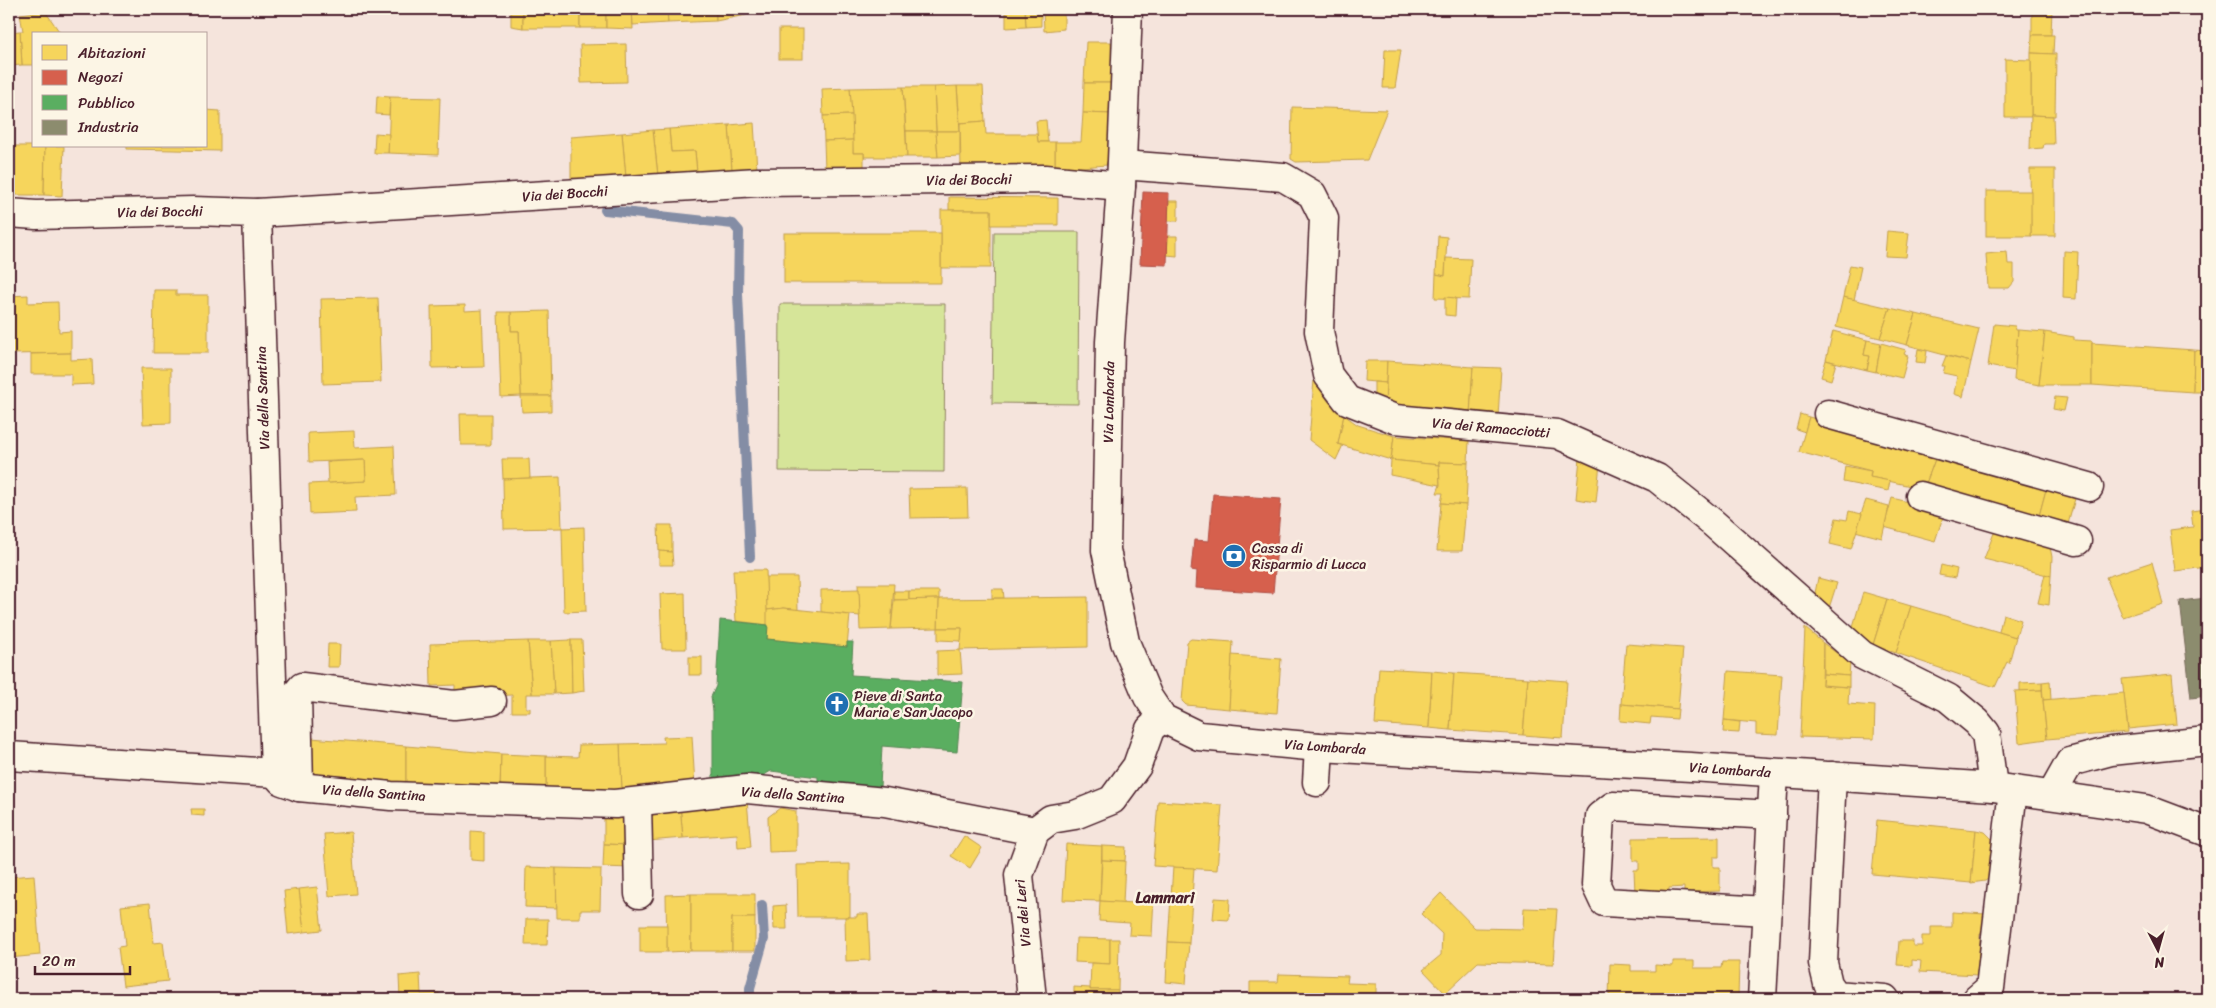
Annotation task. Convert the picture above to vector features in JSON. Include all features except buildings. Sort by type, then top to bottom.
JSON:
[{"type":"street","name":"Via Lombarda","points":[[1128,9],[1121,175],[1110,342],[1106,550],[1125,642],[1148,697],[1148,725],[1199,736],[1318,747],[1774,772],[2003,789],[2052,794],[2146,809],[2207,832]]},
{"type":"street","name":"Via dei Bocchi","points":[[9,213],[36,215],[193,211],[257,213],[758,182],[1045,180],[1121,175]]},
{"type":"street","name":"Via dei Ramacciotti","points":[[1121,175],[1283,177],[1312,194],[1324,218],[1319,330],[1328,376],[1347,400],[1396,419],[1557,434],[1656,478],[1713,523],[1862,655],[1948,698],[1977,722],[1986,733],[2003,789],[1990,988],[1977,999]]},
{"type":"street","name":"Via della Santina","points":[[257,213],[275,774],[282,781],[299,787],[392,796],[616,804],[747,789],[884,802],[1035,831]]},
{"type":"street","points":[[1828,414],[2088,487]]},
{"type":"street","points":[[1920,496],[2077,541]]},
{"type":"street","points":[[299,787],[298,693],[302,687],[454,705],[492,701]]},
{"type":"street","points":[[1035,831],[1052,819],[1075,815],[1112,800],[1138,766],[1148,725]]},
{"type":"street","points":[[2052,794],[2070,762],[2110,751],[2207,741]]},
{"type":"street","points":[[1316,782],[1318,747]]},
{"type":"street","points":[[9,756],[275,774]]},
{"type":"street","points":[[1762,999],[1774,772]]},
{"type":"street","points":[[1832,776],[1823,963],[1828,984],[1836,995],[1886,999]]},
{"type":"street","points":[[637,802],[639,894]]},
{"type":"street","points":[[1767,911],[1604,902],[1596,885],[1600,816],[1613,806],[1772,815]]},
{"type":"street","name":"Via dei Leri","points":[[1032,999],[1019,875],[1035,831]]},
{"type":"green space","points":[[994,232],[1079,232],[1078,404],[992,403]]},
{"type":"green space","points":[[780,304],[945,304],[944,472],[779,471]]},
{"type":"waterway","points":[[605,210],[733,224],[739,231],[738,294],[750,557]]},
{"type":"waterway","points":[[750,999],[750,988],[764,939],[762,905]]},
{"type":"place","name":"Cassa di Risparmio di Lucca","points":[[1234,556]]},
{"type":"place","name":"Pieve di Santa Maria e San Jacopo","points":[[837,704]]},
{"type":"district","name":"Lammari","points":[[1165,897]]}]
